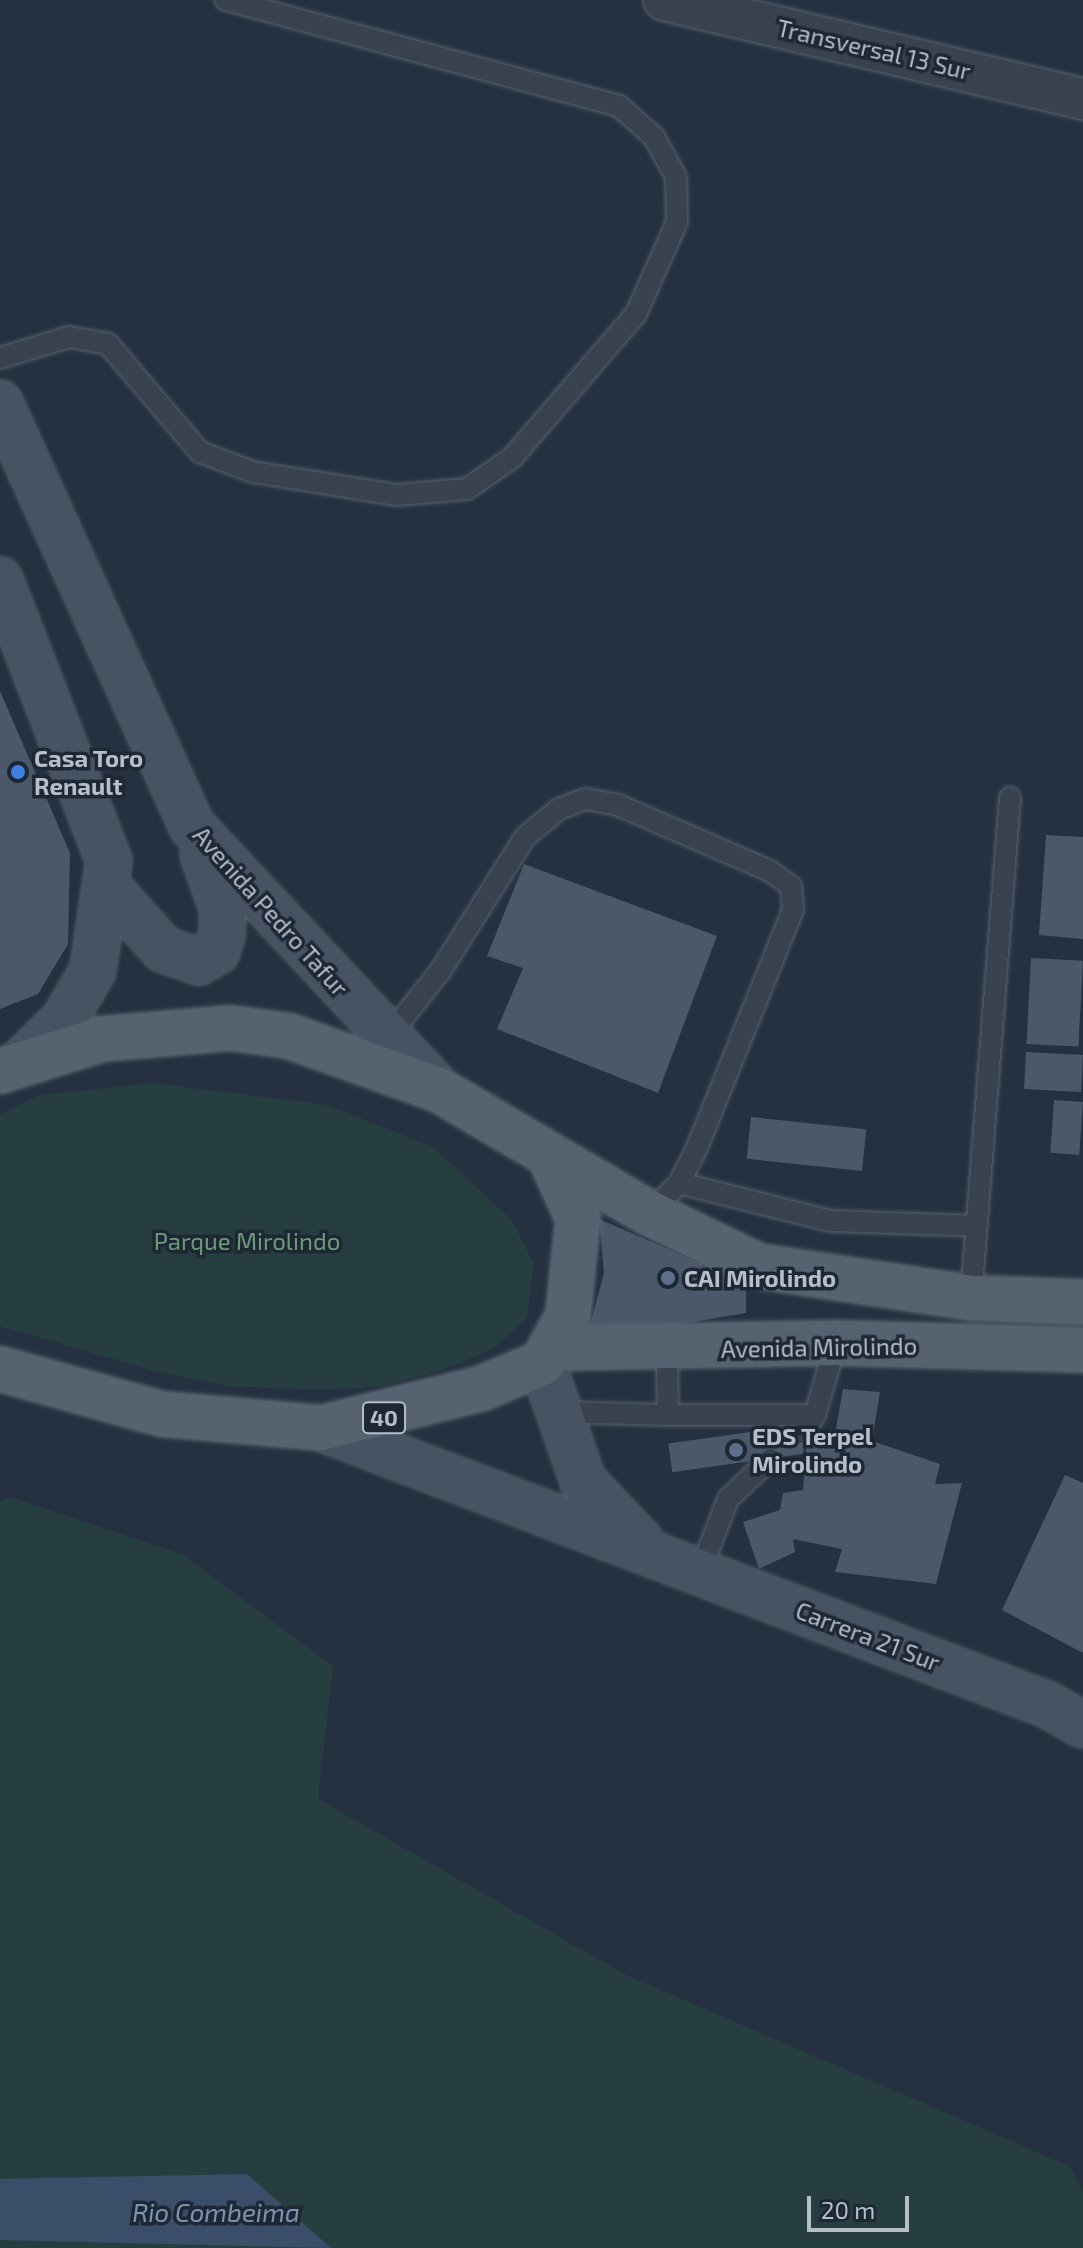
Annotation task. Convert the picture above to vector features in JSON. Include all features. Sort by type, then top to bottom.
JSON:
[{"type":"main road","name":"Avenida Pedro Tafur","points":[[0,403],[192,826],[439,1090]]},
{"type":"main road","points":[[0,580],[104,837],[108,887],[93,970],[64,1020],[11,1066]]},
{"type":"main road","points":[[108,887],[143,931],[183,962],[217,951],[223,910],[192,826]]},
{"type":"main road","points":[[11,1066],[102,1039],[231,1028],[336,1047],[439,1090],[549,1155],[664,1198],[758,1266],[971,1298],[1083,1302]]},
{"type":"main road","points":[[549,1155],[570,1191],[580,1251],[549,1355]]},
{"type":"main road","name":"Avenida Mirolindo","points":[[549,1355],[836,1343],[1083,1350]]},
{"type":"main road","name":"Carrera 21 Sur","points":[[549,1355],[554,1412],[583,1481],[651,1552]]},
{"type":"main road","name":"40","points":[[0,1369],[161,1414],[321,1428],[388,1417],[549,1355]]},
{"type":"main road","name":"Carrera 21 Sur","points":[[321,1428],[1048,1705],[1083,1725]]},
{"type":"street","name":"Transversal 13 Sur","points":[[664,0],[1083,99]]},
{"type":"lane","points":[[0,358],[69,337],[108,344],[200,452],[253,472],[397,495],[467,489],[512,458],[636,314],[677,222],[676,177],[654,137],[619,106],[225,0]]},
{"type":"lane","points":[[971,1298],[1010,798]]},
{"type":"lane","points":[[388,1037],[441,970],[525,837],[559,809],[585,799],[618,805],[770,871],[791,886],[793,910],[664,1198],[830,1221],[977,1226]]},
{"type":"lane","points":[[801,1433],[815,1415],[836,1343]]},
{"type":"lane","points":[[667,1352],[668,1415]]},
{"type":"lane","points":[[554,1412],[815,1415]]},
{"type":"lane","points":[[700,1572],[728,1499],[770,1459]]},
{"type":"green space","name":"Parque Mirolindo","points":[[152,1083],[327,1105],[433,1147],[512,1220],[534,1264],[527,1318],[493,1349],[445,1369],[383,1386],[320,1390],[229,1386],[155,1371],[0,1326],[0,1114],[41,1095]]},
{"type":"green space","points":[[9,1497],[183,1555],[333,1666],[318,1799],[624,1974],[1071,2167],[1083,2193],[1083,2248],[0,2248],[0,1502]]},
{"type":"water","name":"Rio Combeima","points":[[247,2174],[331,2248],[0,2240],[0,2179]]},
{"type":"building","name":"Casa Toro Renault","points":[[0,691],[70,853],[68,944],[38,994],[0,1009]]},
{"type":"building","points":[[1046,835],[1083,837],[1083,939],[1039,935]]},
{"type":"building","points":[[524,864],[717,936],[658,1093],[497,1029],[523,968],[487,956]]},
{"type":"building","points":[[1031,958],[1083,961],[1078,1047],[1026,1044]]},
{"type":"building","points":[[1026,1052],[1083,1055],[1081,1092],[1024,1089]]},
{"type":"building","points":[[1054,1100],[1083,1102],[1079,1155],[1050,1153]]},
{"type":"building","points":[[751,1117],[866,1129],[862,1171],[747,1159]]},
{"type":"building","name":"CAI Mirolindo","points":[[599,1219],[746,1283],[746,1313],[586,1340],[604,1273]]},
{"type":"building","points":[[843,1389],[880,1392],[872,1441],[940,1464],[935,1484],[962,1483],[936,1584],[835,1572],[842,1549],[793,1539],[795,1552],[759,1569],[743,1522],[780,1510],[783,1493],[803,1490],[807,1438],[833,1445]]},
{"type":"building","name":"EDS Terpel Mirolindo","points":[[800,1425],[804,1454],[672,1472],[668,1444]]},
{"type":"building","points":[[1065,1475],[1083,1483],[1083,1653],[1002,1610]]},
{"type":"place","name":"Casa Toro Renault","points":[[18,772]]},
{"type":"place","name":"CAI Mirolindo","points":[[668,1278]]},
{"type":"place","name":"EDS Terpel Mirolindo","points":[[736,1450]]}]
